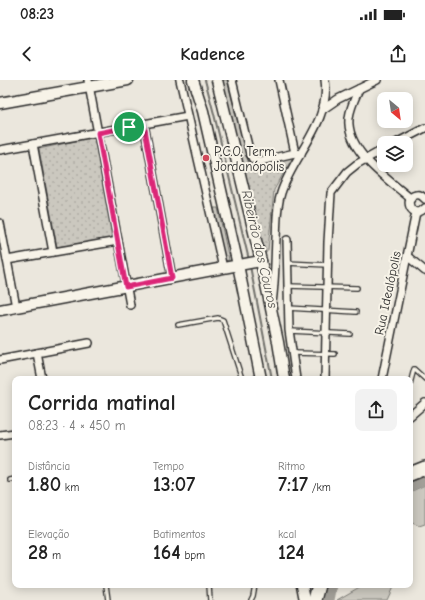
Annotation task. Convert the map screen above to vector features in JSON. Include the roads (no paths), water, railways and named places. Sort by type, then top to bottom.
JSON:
[{"type":"highway","points":[[413,473],[425,468]]},
{"type":"highway","points":[[315,600],[318,588]]},
{"type":"main road","points":[[0,103],[89,84],[128,80]]},
{"type":"main road","points":[[193,80],[203,111],[240,265],[260,376]]},
{"type":"main road","points":[[217,80],[258,261],[271,308],[283,376]]},
{"type":"main road","points":[[0,310],[258,261]]},
{"type":"main road","points":[[302,588],[304,600]]},
{"type":"street","points":[[180,80],[223,268]]},
{"type":"street","points":[[232,80],[250,154],[253,159],[260,161],[298,153]]},
{"type":"street","points":[[278,80],[298,153]]},
{"type":"street","points":[[271,308],[279,199],[298,153],[313,132],[322,110],[326,92],[325,80]]},
{"type":"street","points":[[322,110],[338,99],[377,80]]},
{"type":"street","points":[[89,84],[130,305]]},
{"type":"street","points":[[359,89],[351,108],[349,121],[353,138],[365,159],[411,199]]},
{"type":"street","points":[[326,92],[332,98],[338,99]]},
{"type":"street","points":[[0,150],[188,116]]},
{"type":"street","points":[[144,124],[172,278]]},
{"type":"street","points":[[410,136],[425,128]]},
{"type":"street","points":[[33,144],[53,252]]},
{"type":"street","points":[[325,376],[327,265],[331,193],[347,172],[357,164],[377,153]]},
{"type":"street","points":[[411,199],[418,195],[425,199]]},
{"type":"street","points":[[411,199],[410,207],[416,212],[422,211],[425,208]]},
{"type":"street","name":"Rua Idealópolis","points":[[383,376],[416,212]]},
{"type":"street","points":[[0,223],[16,307]]},
{"type":"street","points":[[287,240],[288,330],[296,376]]},
{"type":"street","points":[[7,260],[118,241]]},
{"type":"street","points":[[407,256],[424,270]]},
{"type":"street","points":[[258,261],[275,258]]},
{"type":"street","points":[[0,360],[89,343]]},
{"type":"street","points":[[37,353],[41,376]]},
{"type":"street","points":[[413,413],[425,403]]},
{"type":"street","points":[[0,435],[12,433]]},
{"type":"lane","points":[[287,263],[327,265]]},
{"type":"lane","points":[[288,286],[357,288]]},
{"type":"lane","points":[[288,308],[356,312]]},
{"type":"lane","points":[[178,325],[218,318],[222,320],[241,376]]},
{"type":"lane","points":[[288,330],[350,334]]},
{"type":"lane","points":[[292,353],[336,354]]},
{"type":"lane","points":[[412,376],[414,369],[425,379]]},
{"type":"lane","points":[[106,588],[108,600]]},
{"type":"lane","points":[[209,588],[210,600]]},
{"type":"lane","points":[[251,600],[254,588]]},
{"type":"waterway","name":"Ribeirão dos Couros","points":[[205,80],[249,260]]},
{"type":"waterway","name":"Ribeirão dos Couros","points":[[250,266],[271,376]]},
{"type":"waterway","name":"Ribeirão dos Couros","points":[[413,485],[425,479]]},
{"type":"waterway","name":"Ribeirão dos Couros","points":[[329,600],[331,588]]},
{"type":"place","name":"P.C.O. Term. Jordanópolis","points":[[206,158]]}]
